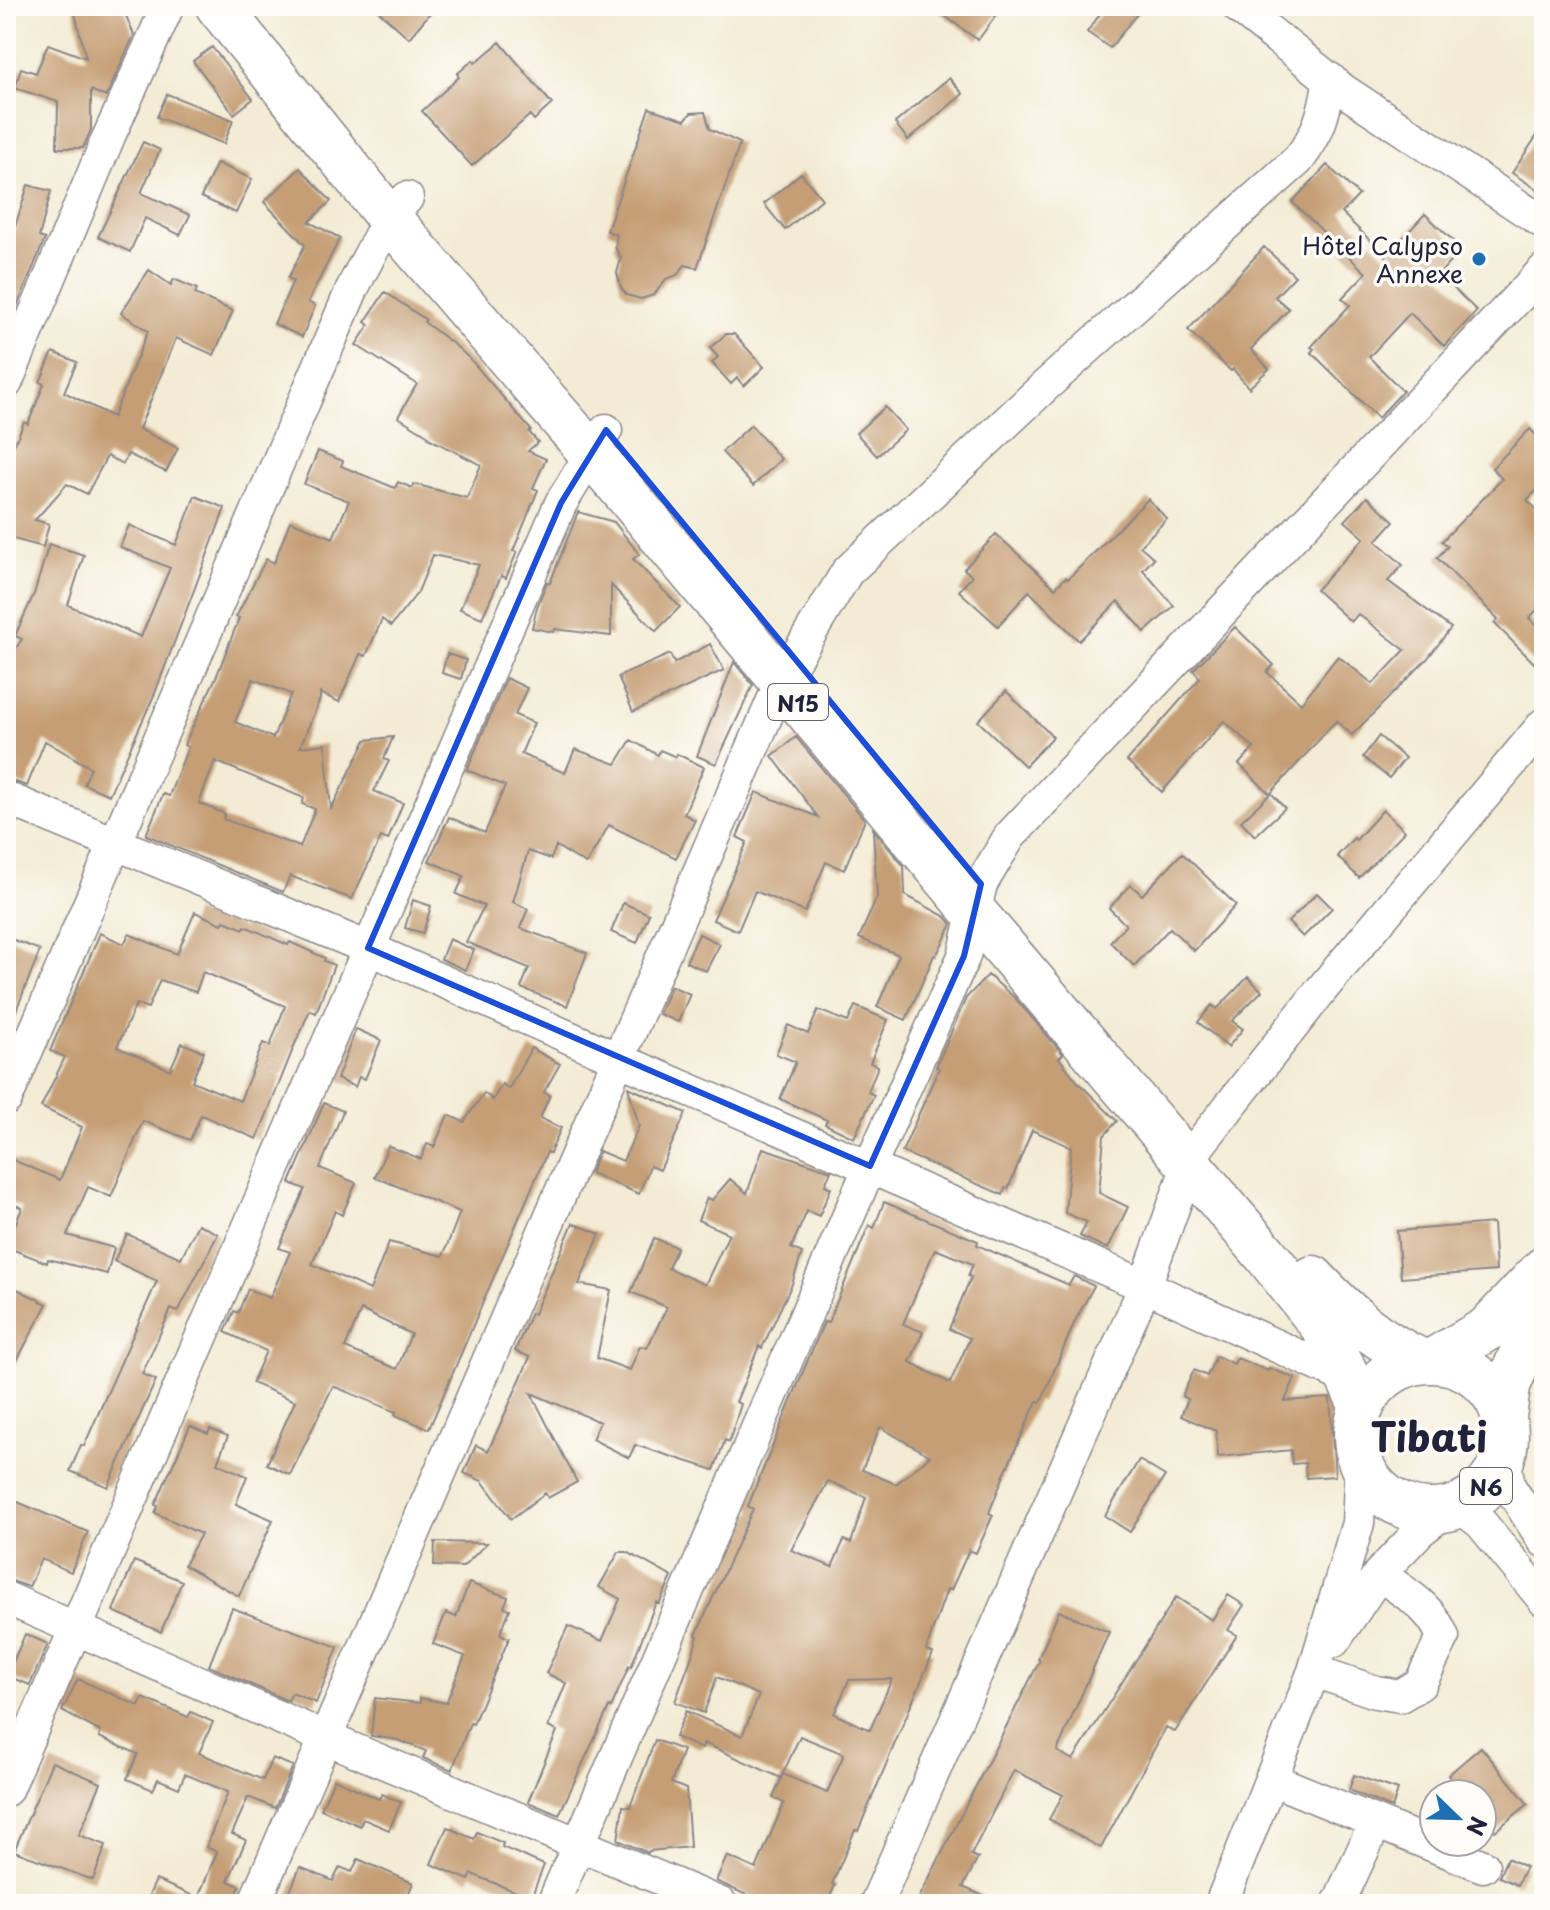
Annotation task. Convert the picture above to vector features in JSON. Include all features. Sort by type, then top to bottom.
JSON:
[{"type":"highway","name":"N15","points":[[218,6],[398,208],[598,441],[1194,1156],[1360,1325],[1395,1349],[1427,1361]]},
{"type":"highway","name":"N15","points":[[250,6],[398,208]]},
{"type":"highway","name":"N15","points":[[1194,1156],[1324,1328],[1356,1393]]},
{"type":"highway","points":[[1361,1462],[1357,1444],[1356,1393],[1376,1385],[1397,1369],[1427,1361],[1487,1329],[1544,1269]]},
{"type":"highway","name":"N6","points":[[1361,1462],[1371,1481],[1386,1497],[1406,1507],[1427,1511],[1454,1508],[1479,1494],[1494,1477],[1504,1437],[1508,1386],[1544,1298]]},
{"type":"highway","points":[[1427,1361],[1451,1363],[1477,1377],[1497,1399],[1504,1437]]},
{"type":"street","points":[[6,383],[109,136],[168,6]]},
{"type":"street","points":[[1242,8],[1330,79],[1544,223]]},
{"type":"street","points":[[254,1904],[787,671],[847,572],[1044,387],[1298,160],[1314,139],[1323,118],[1330,79]]},
{"type":"street","points":[[6,1099],[353,287],[398,208]]},
{"type":"street","points":[[553,1904],[870,1166],[964,956],[978,899],[1010,836],[1544,270]]},
{"type":"street","points":[[6,1790],[561,503],[598,441]]},
{"type":"street","points":[[876,1904],[1145,1286],[1194,1156],[1322,989],[1544,724]]},
{"type":"street","points":[[6,798],[368,948],[1145,1286],[1356,1393]]},
{"type":"street","points":[[1504,1437],[1509,1486],[1544,1541]]},
{"type":"street","points":[[1221,1904],[1314,1671],[1358,1523],[1361,1462]]},
{"type":"street","points":[[1314,1671],[1379,1574],[1420,1531],[1454,1508],[1481,1523],[1544,1600]]},
{"type":"street","points":[[1314,1671],[1376,1692],[1400,1696],[1420,1684],[1443,1637],[1437,1620],[1422,1604],[1379,1574]]},
{"type":"street","points":[[6,1598],[326,1738],[721,1904]]},
{"type":"street","points":[[1271,1779],[1483,1866]]},
{"type":"street","points":[[1338,1904],[1376,1822]]},
{"type":"highlighted area","points":[[606,430],[981,884],[964,956],[870,1166],[368,948],[561,503]]},
{"type":"building","points":[[73,6],[122,6],[134,35],[106,97],[91,90],[91,130],[83,148],[57,148],[58,102],[15,88],[21,68],[36,73],[48,44],[86,58]]},
{"type":"building","points":[[373,6],[436,6],[409,38]]},
{"type":"building","points":[[931,6],[1003,6],[978,40]]},
{"type":"building","points":[[1106,6],[1143,6],[1110,48],[1087,32]]},
{"type":"building","points":[[500,42],[552,104],[534,120],[530,115],[472,166],[422,111],[459,77],[457,74]]},
{"type":"building","points":[[212,47],[253,99],[234,114],[193,61]]},
{"type":"building","points":[[949,78],[963,94],[908,140],[895,123]]},
{"type":"building","points":[[167,94],[233,120],[224,144],[157,117]]},
{"type":"building","points":[[649,108],[685,120],[691,113],[705,112],[710,129],[740,143],[697,268],[685,265],[677,275],[666,279],[654,295],[641,299],[627,295],[621,288],[617,273],[621,258],[615,247],[617,235],[607,231]]},
{"type":"building","points":[[1544,125],[1544,194],[1512,173]]},
{"type":"building","points":[[143,142],[160,150],[141,193],[190,215],[180,235],[145,218],[130,252],[98,237]]},
{"type":"building","points":[[217,163],[252,179],[236,213],[201,197]]},
{"type":"building","points":[[1327,165],[1359,195],[1342,213],[1386,256],[1425,214],[1462,249],[1439,274],[1477,311],[1444,346],[1410,313],[1369,357],[1403,391],[1378,418],[1311,352],[1314,349],[1311,347],[1350,305],[1342,298],[1366,273],[1292,202]]},
{"type":"building","points":[[300,168],[331,201],[309,222],[340,238],[308,302],[315,306],[302,337],[274,324],[293,281],[288,278],[305,245],[264,202]]},
{"type":"building","points":[[801,173],[822,199],[785,230],[764,204]]},
{"type":"building","points":[[28,185],[51,191],[39,237],[45,239],[6,333],[6,256]]},
{"type":"building","points":[[1264,247],[1295,276],[1275,297],[1289,309],[1251,349],[1269,369],[1249,388],[1233,369],[1231,371],[1188,330]]},
{"type":"building","points":[[149,270],[171,285],[174,279],[197,289],[195,294],[233,311],[214,355],[176,338],[139,429],[178,448],[166,472],[128,454],[123,464],[107,456],[87,494],[67,484],[35,520],[49,524],[43,547],[6,537],[6,464],[24,422],[28,424],[44,384],[40,382],[53,352],[77,362],[64,392],[113,417],[148,331],[121,313]]},
{"type":"building","points":[[385,292],[426,320],[424,322],[471,360],[531,430],[529,432],[538,442],[528,451],[546,459],[533,488],[538,490],[513,551],[517,552],[506,578],[501,576],[482,618],[460,609],[479,565],[433,555],[418,592],[391,626],[382,619],[366,656],[360,654],[339,702],[320,693],[300,747],[325,744],[331,809],[366,740],[393,737],[384,759],[389,761],[374,791],[403,803],[388,840],[381,837],[352,899],[290,876],[283,892],[146,835],[163,794],[169,796],[188,747],[184,745],[217,675],[239,618],[236,617],[266,559],[274,563],[290,521],[333,538],[349,501],[304,484],[318,451],[343,461],[341,466],[395,488],[398,482],[412,488],[414,484],[467,498],[481,465],[428,438],[398,417],[417,384],[356,345],[369,325],[365,322]],"holes":[[[253,679],[291,694],[273,738],[235,722]],[[215,761],[304,798],[302,804],[315,809],[300,847],[223,819],[225,814],[199,803]]]},
{"type":"building","points":[[726,334],[734,334],[764,367],[744,386],[737,378],[731,384],[712,363],[718,357],[710,348]]},
{"type":"building","points":[[885,407],[906,430],[877,456],[856,433]]},
{"type":"building","points":[[751,425],[781,459],[753,486],[722,452]]},
{"type":"building","points":[[1530,429],[1544,443],[1544,483],[1527,500],[1544,517],[1544,603],[1529,618],[1544,633],[1544,673],[1494,623],[1498,619],[1437,558],[1448,546],[1442,541],[1502,479],[1492,468]]},
{"type":"building","points":[[195,496],[225,508],[155,693],[109,795],[84,784],[91,768],[45,741],[27,786],[6,779],[6,663],[22,639],[15,636],[34,594],[49,544],[84,555],[68,605],[141,637],[170,568],[120,547],[129,525],[176,545]]},
{"type":"building","points":[[1367,497],[1394,521],[1376,541],[1403,565],[1388,581],[1451,628],[1427,659],[1352,735],[1336,721],[1271,793],[1285,808],[1255,836],[1241,821],[1270,794],[1239,764],[1254,748],[1224,721],[1162,792],[1127,761],[1200,678],[1193,670],[1235,627],[1274,665],[1267,672],[1301,703],[1338,656],[1373,684],[1405,650],[1358,614],[1351,622],[1316,590],[1364,538],[1345,521]]},
{"type":"building","points":[[1148,499],[1167,519],[1140,546],[1154,558],[1143,570],[1174,606],[1145,632],[1118,601],[1079,641],[1029,591],[998,626],[959,591],[972,576],[964,569],[996,534],[1055,588],[1066,577],[1068,579]]},
{"type":"building","points":[[578,512],[614,522],[639,554],[633,559],[680,607],[656,631],[611,585],[611,636],[532,628],[537,607],[547,582],[550,583]]},
{"type":"building","points":[[710,644],[724,670],[633,712],[618,677],[670,654],[674,663]]},
{"type":"building","points":[[447,654],[466,660],[461,679],[442,673]]},
{"type":"building","points":[[734,662],[753,685],[716,764],[697,756]]},
{"type":"building","points":[[506,678],[527,688],[515,715],[534,723],[521,754],[565,773],[575,749],[616,764],[631,740],[658,755],[660,750],[676,757],[677,754],[704,767],[684,814],[695,820],[676,858],[609,825],[586,864],[556,846],[551,859],[528,851],[513,902],[528,909],[520,928],[587,953],[567,1006],[521,988],[529,968],[466,942],[484,906],[456,894],[464,876],[429,861],[449,817],[485,833],[505,786],[467,770]]},
{"type":"building","points":[[1006,691],[1053,737],[1025,766],[978,721]]},
{"type":"building","points":[[1379,736],[1405,758],[1389,778],[1363,757]]},
{"type":"building","points":[[796,737],[865,820],[844,870],[826,862],[805,912],[755,891],[738,931],[713,920],[747,842],[737,837],[756,792],[818,817],[772,756]]},
{"type":"building","points":[[1383,810],[1405,831],[1359,878],[1337,856]]},
{"type":"building","points":[[873,829],[904,866],[905,895],[946,917],[952,924],[934,955],[906,1020],[877,1007],[899,955],[859,938],[877,897]]},
{"type":"building","points":[[1182,853],[1236,905],[1194,951],[1170,928],[1134,966],[1110,942],[1126,925],[1109,908],[1131,885],[1142,895]]},
{"type":"building","points":[[1317,893],[1332,908],[1303,937],[1288,922]]},
{"type":"building","points":[[413,900],[431,906],[423,933],[405,928]]},
{"type":"building","points":[[623,903],[649,914],[637,943],[611,932]]},
{"type":"building","points":[[195,912],[222,924],[224,921],[244,929],[245,926],[288,945],[290,942],[334,965],[316,1013],[310,1010],[257,1139],[201,1115],[190,1140],[143,1121],[111,1197],[88,1187],[67,1235],[114,1248],[107,1274],[48,1259],[47,1263],[6,1247],[22,1208],[6,1201],[6,1157],[60,1180],[82,1127],[41,1107],[65,1057],[50,1051],[100,933],[124,944],[129,934],[177,954]],"holes":[[[203,972],[285,1006],[270,1046],[263,1043],[240,1101],[192,1081],[204,1052],[182,1043],[170,1070],[117,1047],[136,1004],[148,1008],[160,980],[196,992]]]},
{"type":"building","points":[[699,934],[720,944],[706,971],[686,962]]},
{"type":"building","points":[[6,937],[40,950],[7,1034],[6,1034]]},
{"type":"building","points":[[449,939],[474,950],[465,970],[441,959]]},
{"type":"building","points":[[988,975],[1015,998],[1063,1054],[1059,1058],[1078,1082],[1117,1121],[1104,1136],[1099,1193],[1128,1207],[1108,1249],[1080,1236],[1087,1222],[1065,1213],[1071,1147],[1032,1130],[1003,1195],[902,1152],[966,998]]},
{"type":"building","points":[[1248,977],[1262,991],[1232,1021],[1243,1029],[1228,1047],[1198,1022],[1212,1005],[1217,1009]]},
{"type":"building","points":[[671,986],[690,994],[678,1022],[659,1014]]},
{"type":"building","points":[[855,1006],[888,1020],[870,1063],[878,1066],[868,1092],[874,1095],[854,1138],[825,1124],[827,1120],[780,1099],[796,1062],[776,1054],[788,1025],[808,1034],[818,1010],[848,1022]]},
{"type":"building","points":[[356,1029],[381,1040],[365,1079],[359,1077],[355,1087],[337,1079]]},
{"type":"building","points":[[531,1048],[560,1064],[544,1092],[550,1095],[540,1118],[561,1128],[550,1153],[547,1152],[429,1429],[333,1386],[290,1475],[267,1464],[295,1401],[252,1383],[266,1351],[225,1332],[234,1311],[238,1313],[248,1289],[270,1298],[290,1252],[279,1248],[305,1189],[290,1183],[324,1103],[343,1111],[320,1168],[356,1183],[342,1215],[335,1211],[312,1264],[370,1290],[389,1242],[443,1256],[460,1212],[375,1177],[388,1146],[421,1159],[427,1144],[434,1147],[448,1115],[464,1122],[484,1093],[493,1100],[502,1084],[509,1089]],"holes":[[[361,1310],[411,1334],[397,1369],[345,1348]]]},
{"type":"building","points":[[628,1087],[686,1113],[660,1170],[650,1166],[639,1194],[590,1173],[599,1151],[623,1161],[639,1126]]},
{"type":"building","points":[[763,1148],[831,1171],[825,1185],[831,1188],[819,1216],[807,1211],[791,1248],[802,1253],[792,1284],[762,1348],[759,1346],[736,1402],[741,1404],[729,1442],[725,1440],[714,1470],[635,1445],[629,1458],[592,1439],[600,1422],[531,1393],[577,1482],[548,1498],[545,1493],[511,1519],[482,1481],[464,1473],[476,1445],[488,1451],[530,1357],[515,1351],[573,1223],[600,1234],[579,1284],[611,1290],[597,1358],[630,1370],[640,1346],[647,1348],[667,1307],[631,1292],[654,1238],[677,1247],[668,1268],[705,1285],[729,1234],[698,1220],[707,1198],[712,1200],[730,1179],[747,1193]]},
{"type":"building","points":[[884,1202],[978,1241],[977,1245],[1069,1285],[1074,1276],[1094,1286],[1006,1470],[989,1513],[993,1515],[976,1553],[969,1550],[951,1590],[947,1589],[926,1650],[933,1653],[858,1831],[855,1830],[832,1884],[835,1885],[827,1904],[766,1904],[716,1881],[727,1856],[756,1869],[784,1803],[773,1798],[783,1774],[827,1793],[844,1754],[800,1736],[781,1778],[704,1743],[702,1749],[675,1737],[686,1711],[742,1736],[759,1695],[717,1677],[704,1713],[675,1702],[693,1653],[696,1635],[753,1509],[748,1506],[804,1369],[824,1322],[828,1323],[869,1225],[874,1228]],"holes":[[[935,1249],[973,1264],[968,1276],[971,1277],[949,1329],[970,1338],[950,1383],[910,1362],[923,1332],[903,1324]],[[880,1427],[930,1456],[896,1484],[862,1470]],[[828,1481],[866,1497],[851,1543],[844,1540],[832,1567],[791,1550]],[[892,1679],[870,1730],[834,1714],[849,1680]]]},
{"type":"building","points":[[1493,1223],[1496,1271],[1401,1278],[1397,1231]]},
{"type":"building","points":[[198,1224],[218,1234],[178,1312],[171,1309],[142,1374],[156,1380],[108,1487],[70,1471],[157,1281],[114,1261],[127,1234],[181,1258]]},
{"type":"building","points":[[17,1289],[47,1304],[6,1381],[6,1310]]},
{"type":"building","points":[[1216,1356],[1234,1364],[1237,1358],[1295,1378],[1285,1401],[1330,1398],[1335,1476],[1306,1478],[1305,1463],[1292,1464],[1291,1450],[1218,1457],[1216,1431],[1181,1416],[1188,1399],[1182,1396],[1194,1370],[1207,1376]]},
{"type":"building","points":[[190,1426],[208,1434],[210,1429],[228,1436],[217,1463],[247,1476],[236,1504],[273,1520],[239,1596],[184,1565],[201,1534],[155,1513],[158,1506],[155,1505]]},
{"type":"building","points":[[1139,1460],[1165,1476],[1130,1532],[1105,1516]]},
{"type":"building","points":[[6,1497],[88,1532],[71,1572],[41,1559],[29,1587],[6,1579]]},
{"type":"building","points":[[435,1542],[487,1543],[463,1567],[434,1566]]},
{"type":"building","points":[[619,1552],[627,1552],[672,1577],[659,1604],[656,1602],[631,1667],[559,1815],[528,1802],[557,1731],[548,1727],[566,1683],[546,1673],[568,1626],[602,1641],[620,1599],[599,1587]]},
{"type":"building","points":[[134,1561],[182,1581],[161,1632],[113,1611]]},
{"type":"building","points":[[469,1583],[508,1597],[504,1607],[510,1609],[500,1634],[509,1638],[452,1770],[423,1758],[426,1751],[398,1740],[371,1736],[375,1698],[420,1703],[420,1698],[446,1703],[465,1656],[433,1644],[446,1613],[456,1617]]},
{"type":"building","points":[[1228,1595],[1244,1605],[1228,1630],[1237,1635],[1175,1732],[1166,1727],[1101,1848],[1049,1819],[1063,1795],[1014,1770],[971,1855],[978,1858],[963,1887],[1001,1904],[916,1904],[1040,1660],[1059,1611],[1109,1632],[1057,1751],[1073,1760],[1176,1597],[1212,1620]]},
{"type":"building","points":[[232,1608],[338,1647],[316,1703],[292,1693],[288,1701],[209,1666]]},
{"type":"building","points":[[25,1634],[48,1644],[30,1685],[7,1676]]},
{"type":"building","points":[[78,1679],[139,1706],[143,1698],[188,1717],[191,1712],[213,1722],[199,1753],[263,1780],[272,1758],[293,1766],[275,1808],[248,1797],[232,1834],[246,1840],[228,1881],[240,1886],[233,1904],[145,1904],[156,1880],[198,1898],[217,1852],[206,1847],[228,1792],[185,1774],[179,1788],[158,1779],[153,1790],[127,1779],[138,1754],[99,1737],[101,1732],[62,1711]]},
{"type":"building","points":[[655,1740],[683,1750],[671,1783],[686,1789],[690,1847],[648,1853],[618,1840],[623,1806],[630,1807]]},
{"type":"building","points":[[1481,1747],[1528,1804],[1498,1829],[1498,1778],[1451,1778],[1448,1775]]},
{"type":"building","points":[[52,1762],[101,1783],[79,1835],[106,1845],[93,1880],[14,1851]]},
{"type":"building","points":[[1354,1775],[1398,1790],[1392,1808],[1349,1790]]},
{"type":"building","points":[[334,1779],[379,1799],[382,1794],[401,1802],[389,1830],[363,1819],[360,1826],[321,1809]]},
{"type":"building","points":[[447,1827],[474,1839],[477,1832],[503,1843],[502,1847],[544,1865],[531,1898],[472,1874],[469,1880],[431,1864]]},
{"type":"building","points":[[1507,1858],[1526,1867],[1517,1885],[1499,1877]]},
{"type":"building","points":[[358,1859],[413,1883],[404,1904],[285,1904],[300,1867],[333,1881],[340,1867],[352,1872]]},
{"type":"place","name":"Hôtel Calypso Annexe","points":[[1479,259]]},
{"type":"district","name":"Tibati","points":[[1429,1435]]}]
